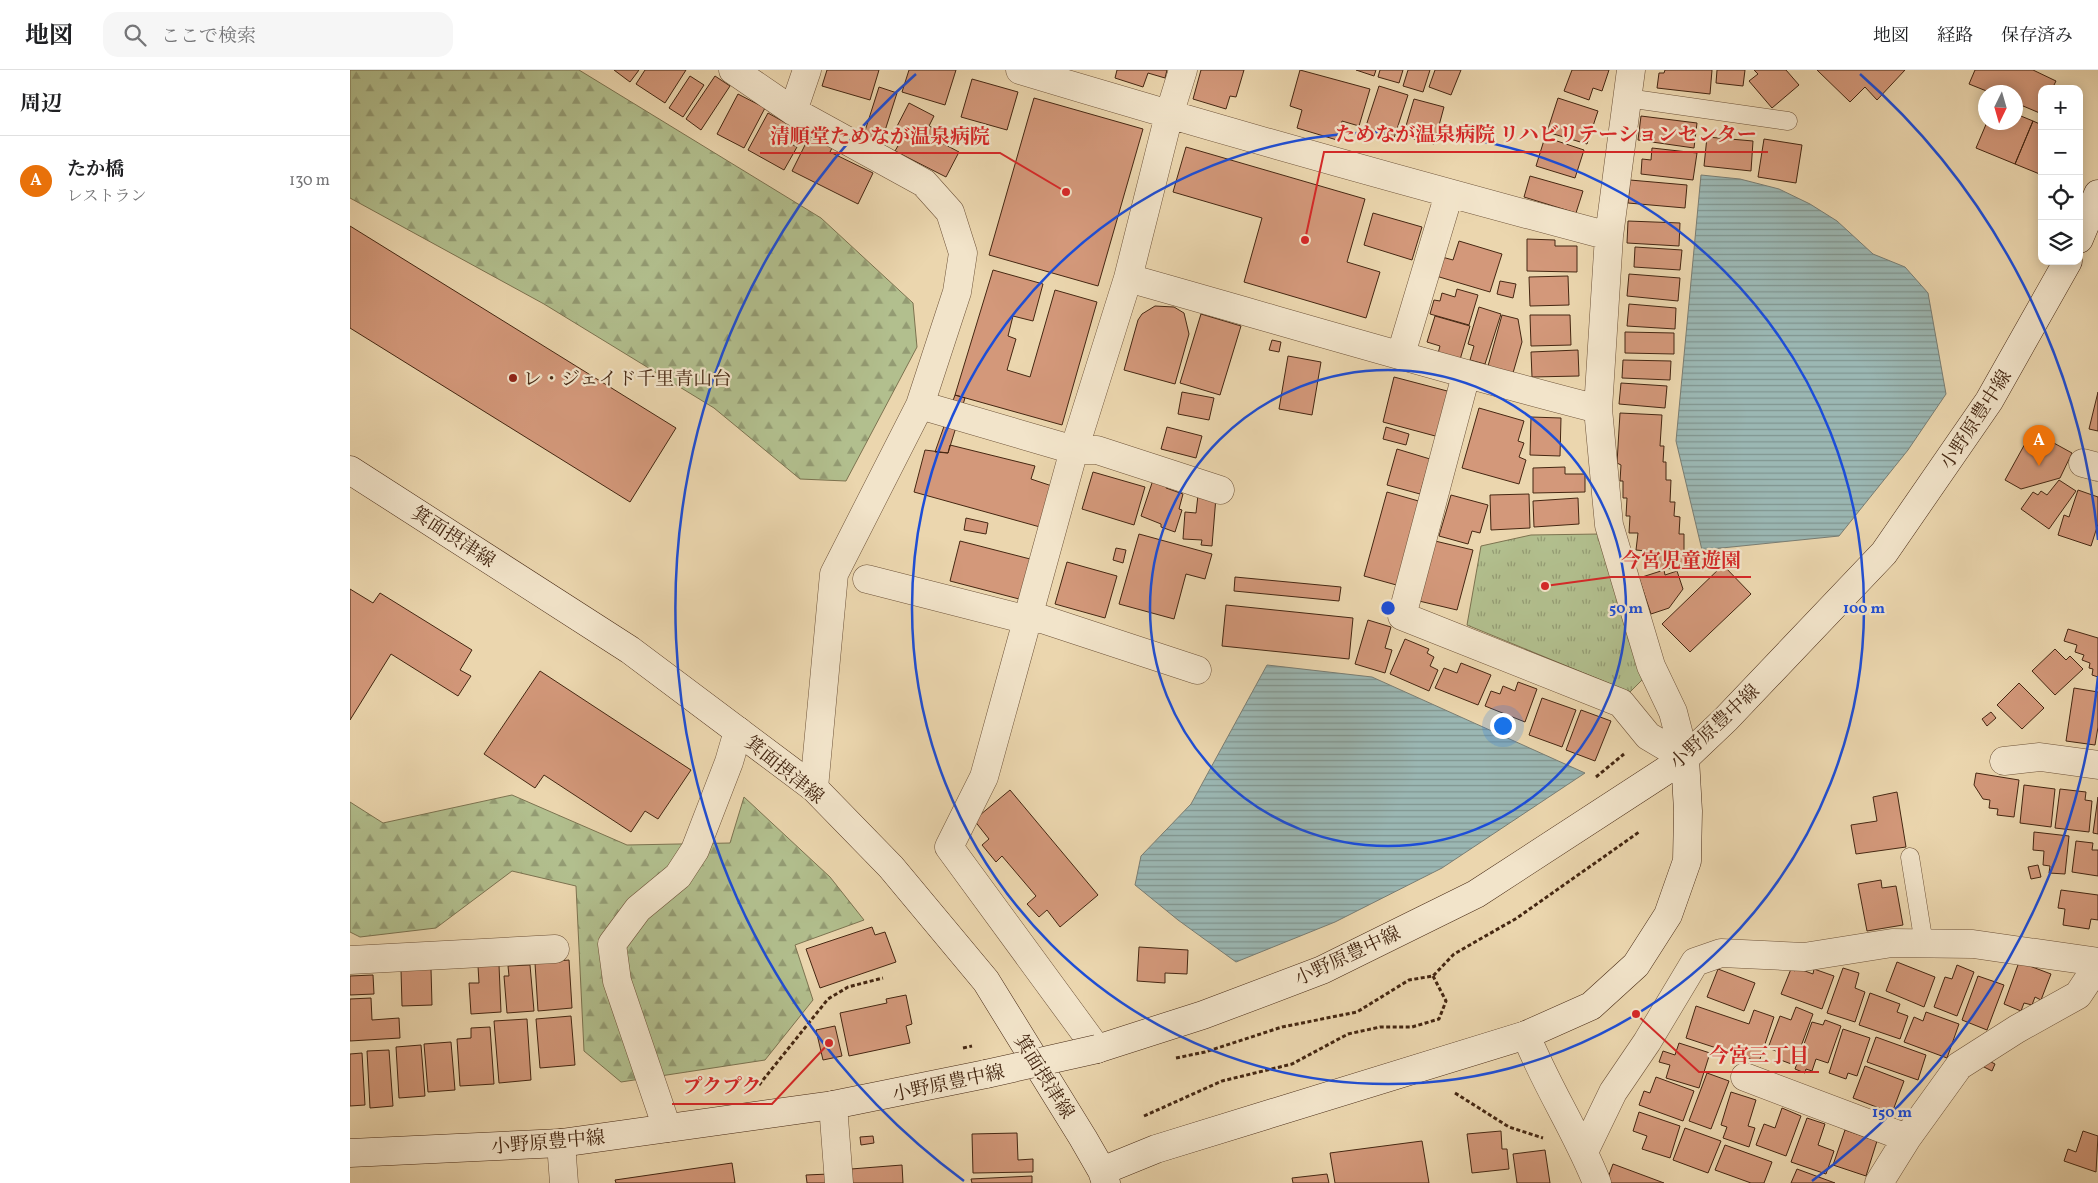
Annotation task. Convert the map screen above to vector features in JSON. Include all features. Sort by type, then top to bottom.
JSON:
[{"type":"street","points":[[733,70],[793,111],[924,183],[950,212],[963,253],[958,282],[920,405],[834,574],[814,788]]},
{"type":"street","points":[[793,111],[807,70]]},
{"type":"street","points":[[1020,70],[1168,115],[1449,194],[1610,236]]},
{"type":"street","points":[[1097,1049],[949,846],[984,776],[1074,450],[1128,278],[1168,115],[1183,70]]},
{"type":"street","points":[[1104,1177],[1156,1149],[1526,1035],[1591,1006],[1636,966],[1668,915],[1687,861],[1688,811],[1685,758],[1674,712],[1651,666],[1609,525],[1598,409],[1610,236],[1631,70]]},
{"type":"street","points":[[1401,354],[1449,194]]},
{"type":"street","points":[[2083,230],[2098,194]]},
{"type":"street","name":"小野原豊中線","points":[[350,1152],[561,1143],[834,1105],[1097,1049],[1203,1016],[1322,970],[1476,894],[1685,758],[1726,719],[1884,553],[1989,401],[2066,265]]},
{"type":"street","points":[[1128,278],[1401,354],[1466,376],[1598,409]]},
{"type":"street","points":[[1466,376],[1402,616],[1621,702],[1648,736],[1685,758]]},
{"type":"street","points":[[920,405],[1074,450],[1097,450],[1220,490]]},
{"type":"street","name":"箕面摂津線","points":[[350,470],[630,650],[814,788],[890,867],[986,981],[1104,1177]]},
{"type":"street","points":[[867,579],[1028,620],[1042,619],[1197,670]]},
{"type":"street","points":[[667,1128],[617,981],[612,944],[638,909],[678,876],[695,850],[729,762],[738,731]]},
{"type":"street","points":[[2004,762],[2040,757],[2098,765]]},
{"type":"street","points":[[1584,1152],[1613,1092],[1647,1042],[1695,962],[1721,953],[1804,957],[1892,943],[1973,944],[2098,963],[2078,995],[1959,1066],[1907,1138],[1879,1183]]},
{"type":"street","points":[[350,960],[555,949]]},
{"type":"street","points":[[1526,1035],[1537,1064],[1584,1152],[1598,1183]]},
{"type":"street","points":[[1745,1077],[1907,1138]]},
{"type":"street","points":[[834,1105],[839,1183]]},
{"type":"street","points":[[561,1143],[564,1183]]},
{"type":"lane","points":[[1627,98],[1788,121]]},
{"type":"lane","points":[[1910,857],[1924,944]]},
{"type":"path","points":[[1593,780],[1648,736]]},
{"type":"path","points":[[1144,1116],[1222,1081],[1292,1064],[1348,1034],[1380,1027],[1412,1027],[1439,1019],[1446,1001],[1433,976]]},
{"type":"path","points":[[759,1086],[828,999],[848,987],[883,978]]},
{"type":"path","points":[[1454,1092],[1509,1127],[1584,1152]]},
{"type":"green space","points":[[350,70],[579,70],[821,218],[913,303],[917,347],[846,481],[800,479],[714,408],[544,304],[350,198]]},
{"type":"green space","points":[[1600,534],[1644,678],[1630,692],[1467,625],[1481,546],[1531,535]]},
{"type":"green space","points":[[512,795],[627,845],[730,843],[744,797],[830,877],[864,920],[795,945],[813,1000],[765,1060],[621,1082],[584,1051],[576,886],[512,871],[436,928],[360,937],[350,932],[350,802],[383,823]]},
{"type":"water","points":[[1701,175],[1740,179],[1779,189],[1810,204],[1837,221],[1873,254],[1905,267],[1928,293],[1946,394],[1908,450],[1839,536],[1702,550],[1676,441]]},
{"type":"water","points":[[1267,665],[1372,677],[1585,773],[1442,868],[1335,922],[1236,962],[1178,920],[1135,885],[1141,856],[1191,804]]},
{"type":"building","points":[[614,70],[639,70],[630,82]]},
{"type":"building","points":[[645,70],[686,70],[665,103],[636,84]]},
{"type":"building","points":[[827,70],[879,70],[870,100],[822,86]]},
{"type":"building","points":[[909,70],[956,70],[945,105],[902,92]]},
{"type":"building","points":[[1117,70],[1167,70],[1165,78],[1148,73],[1143,87],[1115,78]]},
{"type":"building","points":[[1201,70],[1244,70],[1236,97],[1230,96],[1226,109],[1193,99]]},
{"type":"building","points":[[1300,70],[1370,89],[1359,126],[1342,121],[1337,140],[1297,128],[1302,110],[1290,106]]},
{"type":"building","points":[[1356,70],[1376,70],[1374,76]]},
{"type":"building","points":[[1380,70],[1403,70],[1399,83],[1378,77]]},
{"type":"building","points":[[1408,70],[1430,70],[1423,92],[1403,86]]},
{"type":"building","points":[[1435,70],[1461,70],[1451,95],[1429,87]]},
{"type":"building","points":[[1572,70],[1609,70],[1602,91],[1593,88],[1589,100],[1564,91]]},
{"type":"building","points":[[1665,70],[1712,70],[1710,94],[1657,88],[1659,73],[1664,73]]},
{"type":"building","points":[[1717,70],[1745,70],[1743,86],[1716,83]]},
{"type":"building","points":[[1754,70],[1786,70],[1799,85],[1772,108],[1749,81],[1758,74]]},
{"type":"building","points":[[1817,70],[1905,70],[1877,100],[1865,87],[1850,102]]},
{"type":"building","points":[[1975,70],[2033,70],[2056,81],[2054,85],[2038,85],[2038,112],[2023,106],[2023,85],[1978,85],[1978,88],[1969,84]]},
{"type":"building","points":[[690,76],[704,85],[683,117],[669,108]]},
{"type":"building","points":[[715,76],[730,86],[701,130],[686,119]]},
{"type":"building","points":[[972,79],[1018,92],[1007,130],[961,117]]},
{"type":"building","points":[[1379,86],[1408,95],[1394,138],[1365,129]]},
{"type":"building","points":[[879,87],[897,93],[882,140],[864,134]]},
{"type":"building","points":[[738,94],[765,108],[744,148],[717,134]]},
{"type":"building","points":[[1034,98],[1143,129],[1098,286],[989,255]]},
{"type":"building","points":[[1558,98],[1598,111],[1587,144],[1547,132]]},
{"type":"building","points":[[1414,99],[1444,107],[1434,144],[1403,136]]},
{"type":"building","points":[[909,103],[934,116],[929,126],[944,133],[940,142],[959,152],[946,177],[895,151],[902,139],[893,134]]},
{"type":"building","points":[[768,113],[793,127],[785,141],[797,147],[784,170],[748,150]]},
{"type":"building","points":[[1641,116],[1697,123],[1694,148],[1638,140]]},
{"type":"building","points":[[2023,117],[2033,121],[2015,164],[1976,148],[1984,130],[2023,130]]},
{"type":"building","points":[[2033,121],[2038,123],[2038,173],[2015,164]]},
{"type":"building","points":[[811,133],[834,144],[830,152],[873,173],[858,204],[792,171]]},
{"type":"building","points":[[1545,137],[1584,150],[1575,178],[1536,166]]},
{"type":"building","points":[[1707,137],[1753,141],[1751,171],[1704,166]]},
{"type":"building","points":[[1764,139],[1802,145],[1796,183],[1758,177]]},
{"type":"building","points":[[1186,147],[1365,199],[1347,262],[1380,272],[1366,318],[1244,282],[1262,218],[1173,192]]},
{"type":"building","points":[[1652,148],[1697,153],[1693,180],[1641,174],[1642,159],[1651,160]]},
{"type":"building","points":[[1530,176],[1583,191],[1576,213],[1524,197]]},
{"type":"building","points":[[1630,180],[1687,185],[1685,208],[1628,203]]},
{"type":"building","points":[[1373,213],[1422,227],[1412,260],[1364,245]]},
{"type":"building","points":[[1628,221],[1680,223],[1679,246],[1627,243]]},
{"type":"building","name":"レ・ジェイド千里青山台","points":[[350,226],[676,428],[630,502],[350,328]]},
{"type":"building","points":[[1527,239],[1555,240],[1555,246],[1577,246],[1577,272],[1527,271]]},
{"type":"building","points":[[1459,241],[1502,254],[1490,292],[1436,276],[1442,257],[1453,260]]},
{"type":"building","points":[[1635,247],[1682,250],[1680,270],[1634,267]]},
{"type":"building","points":[[993,270],[1043,284],[1033,321],[1013,316],[1008,336],[1016,339],[1007,370],[1030,377],[1055,290],[1097,302],[1062,425],[955,395]]},
{"type":"building","points":[[1629,274],[1680,278],[1678,301],[1627,296]]},
{"type":"building","points":[[1568,276],[1569,305],[1530,306],[1529,277]]},
{"type":"building","points":[[1500,281],[1516,284],[1513,298],[1497,294]]},
{"type":"building","points":[[1457,289],[1478,295],[1469,325],[1430,314],[1434,300],[1440,301],[1442,293],[1455,297]]},
{"type":"building","points":[[1629,304],[1676,308],[1675,329],[1627,326]]},
{"type":"building","points":[[1155,306],[1174,307],[1184,313],[1189,334],[1175,384],[1124,370],[1138,320],[1142,314]]},
{"type":"building","points":[[1479,307],[1501,314],[1485,364],[1470,360],[1474,346],[1468,344]]},
{"type":"building","points":[[1201,314],[1241,326],[1220,395],[1180,383]]},
{"type":"building","points":[[1502,315],[1518,319],[1522,342],[1513,373],[1488,366]]},
{"type":"building","points":[[1530,315],[1570,315],[1571,345],[1531,346]]},
{"type":"building","points":[[1435,316],[1470,326],[1459,363],[1437,357],[1440,346],[1427,342]]},
{"type":"building","points":[[1625,332],[1674,333],[1674,354],[1625,353]]},
{"type":"building","points":[[1272,340],[1281,342],[1279,352],[1269,350]]},
{"type":"building","points":[[1578,350],[1579,376],[1532,377],[1531,352]]},
{"type":"building","points":[[1288,356],[1321,362],[1312,415],[1279,409]]},
{"type":"building","points":[[1623,360],[1671,361],[1670,380],[1622,378]]},
{"type":"building","points":[[1394,377],[1451,392],[1439,437],[1383,422]]},
{"type":"building","points":[[1621,383],[1667,386],[1665,408],[1619,404]]},
{"type":"building","points":[[1182,392],[1214,398],[1209,420],[1178,414]]},
{"type":"building","points":[[2098,392],[2098,431],[2089,429]]},
{"type":"building","points":[[955,395],[965,398],[948,453],[935,452]]},
{"type":"building","points":[[1479,408],[1524,421],[1518,441],[1524,443],[1519,457],[1526,460],[1519,484],[1462,468]]},
{"type":"building","points":[[1620,413],[1662,415],[1660,446],[1664,446],[1663,462],[1666,462],[1666,480],[1671,480],[1670,502],[1675,502],[1674,516],[1680,517],[1679,534],[1684,534],[1684,551],[1691,554],[1690,570],[1645,567],[1646,551],[1636,550],[1638,533],[1629,533],[1630,516],[1626,516],[1627,498],[1623,498],[1623,481],[1620,481],[1621,465],[1617,463]]},
{"type":"building","points":[[1531,417],[1561,418],[1560,456],[1530,455]]},
{"type":"building","points":[[1167,427],[1202,436],[1196,458],[1161,449]]},
{"type":"building","points":[[1386,427],[1409,434],[1406,445],[1383,439]]},
{"type":"building","points":[[2032,431],[2072,453],[2060,478],[2021,489],[2005,480]]},
{"type":"building","points":[[950,445],[1035,466],[1031,479],[1052,486],[1040,527],[914,492],[925,450],[948,453]]},
{"type":"building","points":[[1397,449],[1430,459],[1420,494],[1387,485]]},
{"type":"building","points":[[1565,467],[1565,474],[1585,474],[1585,492],[1533,493],[1533,468]]},
{"type":"building","points":[[1093,472],[1145,487],[1134,525],[1082,509]]},
{"type":"building","points":[[1153,480],[1168,484],[1166,488],[1183,494],[1179,509],[1182,510],[1175,532],[1141,516]]},
{"type":"building","points":[[2059,480],[2076,491],[2049,529],[2021,509],[2033,492],[2038,495],[2041,491],[2047,495]]},
{"type":"building","points":[[2078,490],[2098,497],[2098,524],[2091,546],[2058,535],[2064,515],[2069,517]]},
{"type":"building","points":[[1387,492],[1422,502],[1400,586],[1364,576]]},
{"type":"building","points":[[1529,494],[1530,528],[1491,530],[1490,495]]},
{"type":"building","points":[[1198,495],[1216,497],[1212,546],[1201,545],[1202,540],[1183,539],[1185,512],[1196,513]]},
{"type":"building","points":[[1451,495],[1488,505],[1480,533],[1472,531],[1468,544],[1439,536]]},
{"type":"building","points":[[1578,498],[1579,524],[1534,527],[1533,501]]},
{"type":"building","points":[[966,518],[988,523],[986,534],[964,530]]},
{"type":"building","points":[[1139,534],[1212,554],[1205,579],[1186,574],[1174,619],[1119,604]]},
{"type":"building","points":[[960,541],[1034,560],[1023,600],[950,581]]},
{"type":"building","points":[[1435,541],[1473,550],[1457,610],[1419,601]]},
{"type":"building","points":[[1116,548],[1126,550],[1123,563],[1113,560]]},
{"type":"building","points":[[1067,562],[1117,576],[1105,618],[1055,604]]},
{"type":"building","points":[[1723,565],[1751,594],[1690,652],[1662,624]]},
{"type":"building","points":[[1664,570],[1665,575],[1677,571],[1683,589],[1669,608],[1651,614],[1639,578]]},
{"type":"building","points":[[1235,577],[1341,587],[1339,601],[1234,591]]},
{"type":"building","points":[[350,589],[373,603],[380,593],[472,650],[460,670],[471,676],[458,696],[391,654],[350,720]]},
{"type":"building","points":[[1226,605],[1353,618],[1349,659],[1222,646]]},
{"type":"building","points":[[1368,620],[1391,627],[1385,648],[1392,650],[1385,673],[1355,664]]},
{"type":"building","points":[[2068,629],[2098,638],[2098,677],[2092,675],[2093,669],[2089,668],[2090,663],[2082,660],[2084,655],[2075,652],[2077,645],[2064,641]]},
{"type":"building","points":[[1405,639],[1429,649],[1427,653],[1434,657],[1430,666],[1438,670],[1429,691],[1390,674]]},
{"type":"building","points":[[2055,649],[2066,660],[2070,656],[2083,669],[2055,695],[2032,671]]},
{"type":"building","points":[[1461,663],[1491,675],[1478,705],[1435,688],[1444,668],[1457,673]]},
{"type":"building","points":[[540,671],[691,770],[658,819],[645,811],[631,832],[544,775],[535,788],[484,754]]},
{"type":"building","points":[[1518,682],[1537,689],[1525,722],[1485,706],[1491,691],[1500,694],[1503,686],[1515,691]]},
{"type":"building","points":[[2019,683],[2044,708],[2022,729],[1997,705]]},
{"type":"building","points":[[2074,688],[2098,692],[2098,727],[2095,745],[2066,741]]},
{"type":"building","points":[[1542,698],[1576,710],[1562,747],[1529,735]]},
{"type":"building","points":[[1581,710],[1611,721],[1595,761],[1566,750]]},
{"type":"building","points":[[1991,712],[1996,718],[1987,726],[1982,719]]},
{"type":"building","points":[[1976,773],[2019,780],[2014,817],[1997,815],[1998,809],[1989,808],[1990,800],[1983,799],[1974,785]]},
{"type":"building","points":[[2024,785],[2055,789],[2051,827],[2020,823]]},
{"type":"building","points":[[2060,789],[2086,792],[2085,800],[2092,801],[2089,832],[2055,828]]},
{"type":"building","points":[[1010,790],[1098,895],[1060,927],[1047,910],[1039,917],[1027,904],[1036,896],[1002,856],[996,862],[982,845],[989,839],[974,820]]},
{"type":"building","points":[[1897,792],[1906,847],[1856,854],[1851,825],[1877,821],[1873,797]]},
{"type":"building","points":[[2098,797],[2098,834],[2093,833]]},
{"type":"building","points":[[2034,832],[2069,836],[2065,874],[2049,873],[2050,866],[2043,865],[2044,851],[2033,850]]},
{"type":"building","points":[[2076,841],[2093,843],[2092,850],[2098,850],[2098,876],[2072,872]]},
{"type":"building","points":[[2038,865],[2041,877],[2031,879],[2028,867]]},
{"type":"building","points":[[1881,880],[1882,888],[1896,886],[1903,925],[1867,931],[1858,884]]},
{"type":"building","points":[[2061,890],[2098,895],[2098,920],[2091,919],[2089,929],[2063,925],[2065,909],[2058,908]]},
{"type":"building","points":[[872,927],[875,935],[885,932],[896,962],[820,988],[806,949]]},
{"type":"building","points":[[1139,947],[1188,950],[1187,974],[1165,973],[1165,983],[1137,981]]},
{"type":"building","points":[[569,960],[572,1008],[538,1011],[535,963]]},
{"type":"building","points":[[1897,962],[1935,977],[1924,1007],[1886,991]]},
{"type":"building","points":[[2019,962],[2051,974],[2041,1000],[2035,997],[2032,1005],[2024,1003],[2021,1011],[2004,1004]]},
{"type":"building","points":[[499,965],[501,1012],[471,1014],[469,983],[479,983],[478,966]]},
{"type":"building","points":[[530,965],[534,1011],[507,1013],[504,976],[509,976],[508,966]]},
{"type":"building","points":[[1957,965],[1974,972],[1957,1016],[1934,1007],[1945,977],[1952,979]]},
{"type":"building","points":[[1797,968],[1813,974],[1814,969],[1834,976],[1822,1009],[1781,994],[1791,969],[1795,971]]},
{"type":"building","points":[[1843,968],[1859,973],[1855,988],[1865,992],[1855,1022],[1827,1013]]},
{"type":"building","points":[[431,969],[432,1005],[402,1006],[401,970]]},
{"type":"building","points":[[1718,969],[1755,983],[1744,1011],[1707,997]]},
{"type":"building","points":[[373,975],[374,994],[350,995],[350,976]]},
{"type":"building","points":[[1978,976],[2004,985],[1987,1030],[1962,1020]]},
{"type":"building","points":[[1870,993],[1900,1004],[1897,1012],[1908,1016],[1900,1039],[1859,1025]]},
{"type":"building","points":[[906,995],[912,1024],[906,1026],[910,1043],[849,1056],[840,1013],[887,1003],[886,999]]},
{"type":"building","points":[[371,998],[372,1020],[399,1018],[400,1038],[350,1041],[350,999]]},
{"type":"building","points":[[1696,1006],[1749,1024],[1754,1010],[1774,1017],[1759,1062],[1686,1038]]},
{"type":"building","points":[[1796,1007],[1813,1014],[1794,1065],[1778,1059],[1781,1053],[1768,1048],[1780,1016],[1791,1020]]},
{"type":"building","points":[[1926,1012],[1959,1024],[1947,1058],[1904,1042],[1914,1017],[1923,1021]]},
{"type":"building","points":[[571,1016],[575,1065],[540,1068],[536,1019]]},
{"type":"building","points":[[527,1019],[531,1080],[499,1083],[494,1021]]},
{"type":"building","points":[[1825,1020],[1841,1026],[1828,1063],[1816,1059],[1812,1071],[1806,1069],[1805,1073],[1795,1069],[1812,1022],[1823,1025]]},
{"type":"building","points":[[835,1026],[842,1056],[823,1060],[816,1030]]},
{"type":"building","points":[[490,1027],[494,1084],[460,1086],[457,1039],[471,1038],[471,1028]]},
{"type":"building","points":[[1843,1029],[1870,1038],[1857,1076],[1848,1073],[1846,1079],[1829,1073]]},
{"type":"building","points":[[1876,1037],[1926,1055],[1918,1080],[1867,1062]]},
{"type":"building","points":[[451,1042],[455,1090],[428,1092],[424,1044]]},
{"type":"building","points":[[1679,1043],[1710,1053],[1699,1088],[1666,1078],[1670,1065],[1659,1062],[1663,1051],[1675,1055]]},
{"type":"building","points":[[421,1045],[425,1096],[399,1098],[396,1047]]},
{"type":"building","points":[[389,1050],[393,1106],[370,1108],[367,1051]]},
{"type":"building","points":[[362,1053],[365,1105],[350,1106],[350,1054]]},
{"type":"building","points":[[1987,1060],[1995,1064],[1992,1071],[1984,1067]]},
{"type":"building","points":[[1865,1066],[1904,1081],[1892,1113],[1853,1098]]},
{"type":"building","points":[[1707,1073],[1729,1081],[1711,1129],[1689,1121]]},
{"type":"building","points":[[1656,1077],[1694,1091],[1683,1121],[1639,1105],[1644,1091],[1650,1093]]},
{"type":"building","points":[[1731,1092],[1756,1100],[1748,1126],[1755,1128],[1749,1147],[1723,1138],[1727,1127],[1721,1125]]},
{"type":"building","points":[[1782,1108],[1801,1116],[1786,1156],[1756,1145],[1764,1124],[1775,1128]]},
{"type":"building","points":[[1639,1112],[1680,1126],[1670,1158],[1642,1149],[1647,1136],[1633,1131]]},
{"type":"building","points":[[1807,1118],[1825,1124],[1818,1145],[1834,1151],[1826,1174],[1791,1162]]},
{"type":"building","points":[[1685,1128],[1721,1141],[1708,1173],[1673,1160]]},
{"type":"building","points":[[1845,1130],[1877,1141],[1866,1176],[1833,1165]]},
{"type":"building","points":[[1501,1131],[1502,1149],[1507,1149],[1509,1169],[1472,1173],[1467,1134]]},
{"type":"building","points":[[2083,1131],[2098,1136],[2096,1172],[2064,1161],[2068,1149],[2076,1152]]},
{"type":"building","points":[[1017,1133],[1018,1160],[1033,1159],[1033,1172],[973,1173],[972,1134]]},
{"type":"building","points":[[873,1136],[874,1143],[861,1145],[860,1137]]},
{"type":"building","points":[[1422,1141],[1429,1183],[1335,1183],[1330,1153]]},
{"type":"building","points":[[1725,1145],[1772,1162],[1764,1183],[1751,1183],[1715,1170]]},
{"type":"building","points":[[1545,1150],[1550,1183],[1517,1183],[1513,1154]]},
{"type":"building","points":[[732,1163],[735,1183],[616,1183],[615,1180]]},
{"type":"building","points":[[1613,1164],[1664,1183],[1606,1183]]},
{"type":"building","points":[[902,1165],[903,1183],[852,1183],[851,1169]]},
{"type":"building","points":[[1797,1169],[1835,1183],[1791,1183]]},
{"type":"building","points":[[829,1174],[830,1183],[807,1183],[806,1175]]},
{"type":"building","points":[[1327,1174],[1329,1183],[1293,1183],[1292,1178]]},
{"type":"building","points":[[1032,1176],[1032,1183],[972,1183],[971,1179]]},
{"type":"place","name":"清順堂ためなが温泉病院","points":[[1066,192]]},
{"type":"place","name":"ためなが温泉病院 リハビリテーションセンター","points":[[1305,240]]},
{"type":"place","name":"レ・ジェイド千里青山台","points":[[513,378]]},
{"type":"place","name":"たか橋","points":[[2039,466]]},
{"type":"place","name":"今宮児童遊園","points":[[1545,586]]},
{"type":"place","name":"今宮三丁目","points":[[1636,1014]]},
{"type":"place","name":"プクプク","points":[[829,1043]]}]
